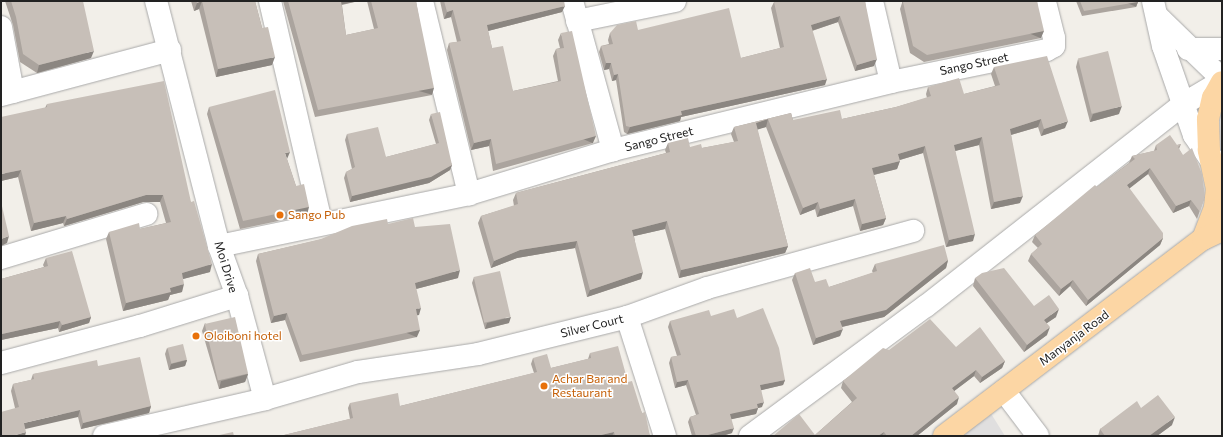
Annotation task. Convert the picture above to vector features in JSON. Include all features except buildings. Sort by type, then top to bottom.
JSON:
[{"type":"main road","name":"Manyanja Road","points":[[944,436],[1213,234],[1217,200],[1217,162],[1208,119],[1213,98],[1222,81]]},
{"type":"street","name":"Moi Drive","points":[[1,362],[140,326],[237,296],[219,246],[170,50],[156,1]]},
{"type":"street","points":[[270,1],[321,222]]},
{"type":"street","points":[[422,1],[469,194]]},
{"type":"street","points":[[613,150],[574,11],[675,1]]},
{"type":"street","points":[[872,1],[891,82]]},
{"type":"street","name":"Sango Street","points":[[219,246],[321,222],[469,194],[613,150],[891,82],[1052,48],[1054,38],[1045,1]]},
{"type":"street","points":[[750,436],[926,306],[1185,103],[1222,81],[1188,49],[1155,8]]},
{"type":"street","points":[[1155,8],[1174,81],[1185,103],[1194,135],[1217,162]]},
{"type":"street","points":[[1,27],[7,94],[170,50]]},
{"type":"street","points":[[1188,49],[1222,49]]},
{"type":"street","points":[[1,258],[147,214]]},
{"type":"street","name":"Silver Court","points":[[104,436],[265,399],[358,372],[478,354],[627,317],[707,288],[913,231]]},
{"type":"street","points":[[237,296],[265,399]]},
{"type":"street","points":[[627,317],[665,436]]},
{"type":"street","points":[[1004,391],[1038,436]]},
{"type":"shaded area","points":[[985,404],[1005,436],[944,436]]},
{"type":"place","name":"Sango Pub","points":[[280,215]]},
{"type":"place","name":"Oloiboni hotel","points":[[196,336]]},
{"type":"place","name":"Achar Bar and Restaurant","points":[[544,386]]}]
